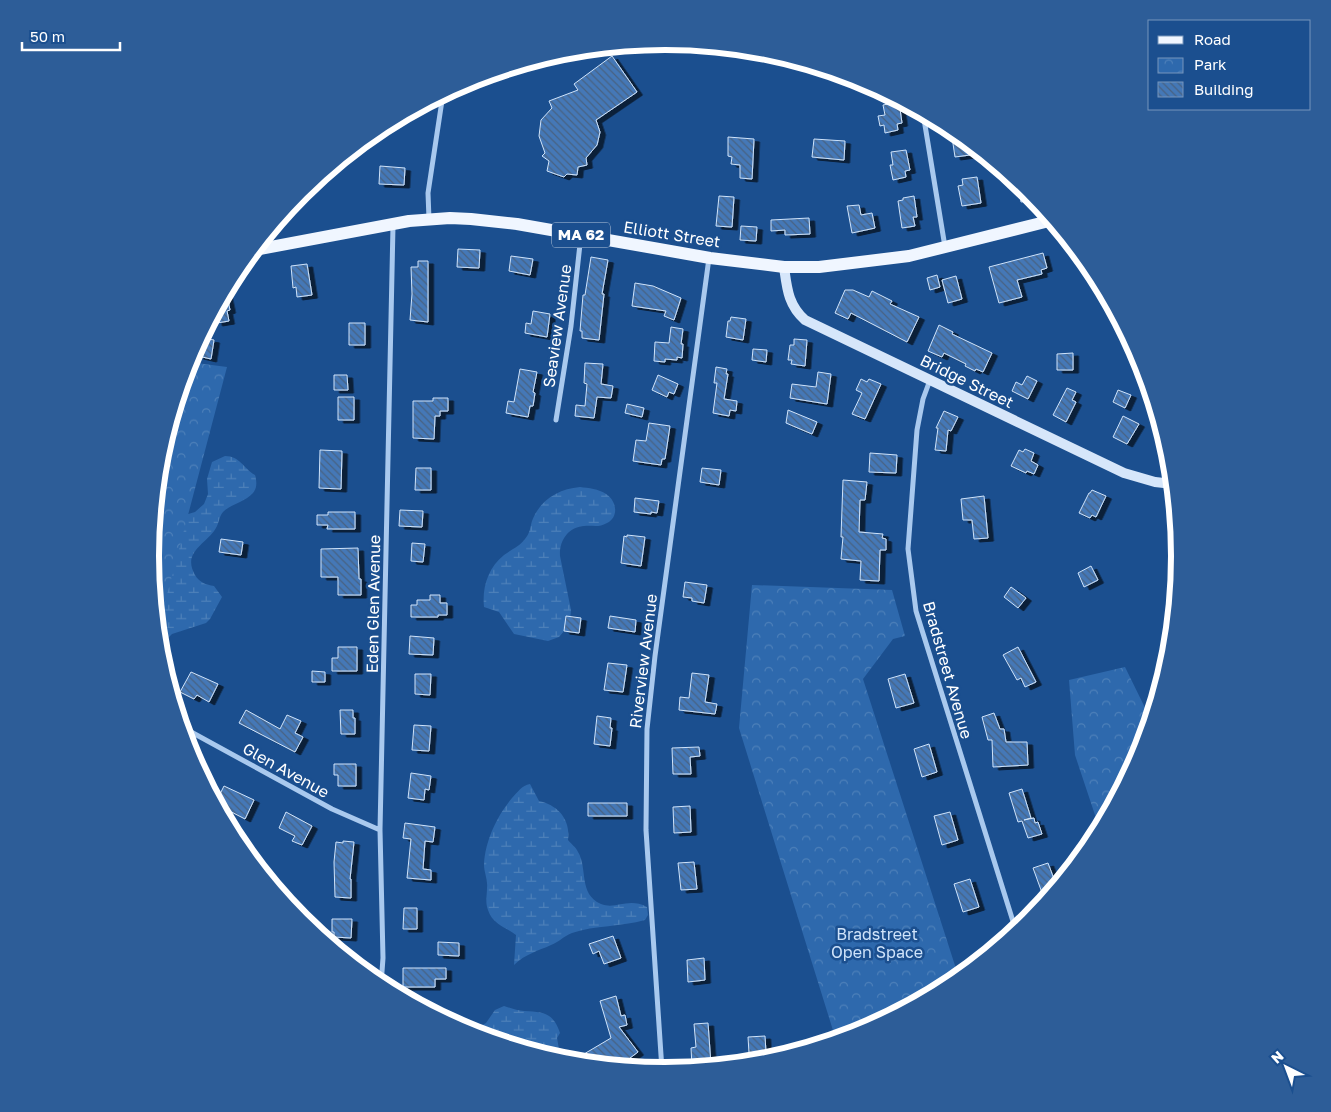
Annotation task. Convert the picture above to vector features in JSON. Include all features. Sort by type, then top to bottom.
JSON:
[{"type":"main road","name":"Elliott Street","points":[[264,248],[393,224],[450,218],[492,220],[710,258],[784,267],[819,267],[909,256],[1046,222]]},
{"type":"main road","name":"Bridge Street","points":[[784,267],[789,299],[797,312],[805,320],[1124,473],[1166,483]]},
{"type":"street","points":[[429,220],[428,194],[442,102]]},
{"type":"street","points":[[924,121],[945,248]]},
{"type":"street","name":"Eden Glen Avenue","points":[[382,975],[380,830],[393,224]]},
{"type":"street","name":"Seaview Avenue","points":[[556,420],[573,307],[581,236]]},
{"type":"street","name":"Riverview Avenue","points":[[661,1062],[646,830],[648,729],[655,656],[710,258]]},
{"type":"street","name":"Bradstreet Avenue","points":[[930,380],[923,399],[916,430],[908,549],[916,610],[1013,923]]},
{"type":"street","name":"Glen Avenue","points":[[191,732],[332,809],[380,830]]},
{"type":"green space","points":[[198,363],[227,367],[163,610],[159,556],[161,523],[169,457],[177,425],[186,393]]},
{"type":"green space","points":[[225,456],[238,460],[255,475],[256,487],[250,496],[223,512],[213,532],[194,553],[191,560],[195,575],[199,580],[214,586],[222,597],[210,619],[206,623],[172,634],[167,639],[161,589],[160,546],[185,515],[195,512],[204,504],[208,494],[207,479],[212,462]]},
{"type":"green space","points":[[580,487],[597,490],[606,494],[614,505],[615,513],[611,520],[604,525],[578,527],[569,532],[563,540],[560,556],[571,610],[570,621],[559,637],[548,641],[514,634],[499,612],[484,607],[484,592],[487,578],[498,560],[525,539],[535,514],[545,502],[564,490]]},
{"type":"green space","name":"Bradstreet Open Space","points":[[752,585],[892,590],[905,636],[893,639],[863,679],[956,970],[919,994],[889,1010],[834,1033],[739,728]]},
{"type":"green space","points":[[1125,667],[1147,712],[1133,750],[1097,820],[1075,755],[1069,680]]},
{"type":"green space","points":[[530,784],[539,801],[552,806],[562,814],[567,826],[568,840],[581,858],[586,887],[594,900],[601,904],[612,906],[628,903],[640,904],[647,907],[648,915],[645,920],[572,933],[554,944],[527,955],[514,965],[516,935],[496,922],[490,915],[487,904],[484,865],[489,838],[501,813],[522,788]]},
{"type":"green space","points":[[504,1006],[542,1013],[551,1017],[560,1033],[557,1038],[559,1050],[535,1045],[480,1026],[486,1023],[495,1010]]},
{"type":"building","points":[[612,56],[637,92],[596,120],[600,132],[597,145],[586,158],[587,165],[578,167],[577,175],[567,174],[564,177],[547,171],[549,161],[542,156],[545,153],[539,136],[541,120],[552,108],[549,101],[578,90],[574,84]]},
{"type":"building","points":[[892,103],[900,108],[902,123],[897,124],[898,130],[885,133],[884,125],[880,126],[878,116],[885,115],[883,105]]},
{"type":"building","points":[[728,137],[754,139],[752,179],[740,178],[740,165],[731,164],[732,157],[728,156]]},
{"type":"building","points":[[814,139],[845,141],[844,160],[812,157]]},
{"type":"building","points":[[952,139],[969,152],[970,155],[955,157]]},
{"type":"building","points":[[906,150],[910,170],[905,171],[906,177],[893,180],[890,165],[893,165],[891,152]]},
{"type":"building","points":[[380,166],[405,168],[404,185],[379,184]]},
{"type":"building","points":[[977,177],[981,203],[962,206],[958,186],[963,185],[962,179]]},
{"type":"building","points":[[1020,195],[1026,201],[1021,202]]},
{"type":"building","points":[[719,196],[734,197],[732,227],[716,226]]},
{"type":"building","points":[[914,196],[917,217],[913,217],[915,226],[902,228],[898,201]]},
{"type":"building","points":[[859,205],[861,215],[872,213],[875,228],[852,233],[847,206]]},
{"type":"building","points":[[809,218],[810,234],[785,235],[785,230],[771,231],[771,220]]},
{"type":"building","points":[[741,226],[757,227],[756,241],[740,240]]},
{"type":"building","points":[[458,249],[480,250],[479,268],[457,267]]},
{"type":"building","points":[[1043,253],[1047,268],[1041,270],[1042,274],[1017,280],[1022,297],[999,303],[989,267]]},
{"type":"building","points":[[511,256],[533,259],[530,275],[509,271]]},
{"type":"building","points":[[591,257],[608,260],[602,294],[604,294],[599,340],[582,338],[582,331],[580,331],[583,295],[585,295]]},
{"type":"building","points":[[418,261],[428,261],[428,322],[410,320],[412,294],[411,267],[418,267]]},
{"type":"building","points":[[307,264],[312,295],[297,297],[296,287],[293,288],[291,266]]},
{"type":"building","points":[[937,275],[940,287],[930,290],[927,278]]},
{"type":"building","points":[[956,276],[962,299],[948,303],[942,280]]},
{"type":"building","points":[[635,283],[653,286],[681,298],[674,320],[664,316],[666,311],[632,306]]},
{"type":"building","points":[[845,290],[853,290],[869,297],[872,291],[892,301],[890,304],[919,317],[907,342],[851,313],[848,319],[835,313]]},
{"type":"building","points":[[228,301],[230,310],[227,311],[229,321],[217,323]]},
{"type":"building","points":[[533,311],[550,314],[547,337],[525,333],[526,323],[531,324]]},
{"type":"building","points":[[731,317],[746,319],[743,340],[726,337],[728,321],[730,321]]},
{"type":"building","points":[[349,323],[365,323],[365,345],[349,345]]},
{"type":"building","points":[[939,325],[953,332],[952,334],[992,353],[983,372],[976,369],[975,371],[965,366],[966,364],[944,353],[942,357],[928,351]]},
{"type":"building","points":[[671,327],[683,329],[682,358],[677,357],[677,360],[665,359],[665,362],[654,361],[655,342],[669,343]]},
{"type":"building","points":[[209,339],[214,340],[211,359],[201,357]]},
{"type":"building","points":[[794,339],[807,340],[805,366],[791,364],[792,360],[788,360],[790,345],[794,345]]},
{"type":"building","points":[[753,349],[767,350],[766,362],[752,360]]},
{"type":"building","points":[[1073,353],[1073,370],[1057,370],[1057,354]]},
{"type":"building","points":[[585,363],[603,364],[601,384],[613,386],[611,398],[597,397],[594,418],[575,416],[576,405],[585,406],[587,384],[584,383]]},
{"type":"building","points":[[716,367],[727,369],[724,399],[737,401],[736,411],[730,410],[729,416],[713,413],[717,383],[714,383]]},
{"type":"building","points":[[520,369],[537,372],[533,392],[535,393],[533,406],[530,406],[528,417],[506,413],[508,401],[514,402]]},
{"type":"building","points":[[818,372],[831,374],[827,404],[790,398],[792,384],[816,387]]},
{"type":"building","points":[[334,375],[347,375],[348,390],[334,390]]},
{"type":"building","points":[[658,375],[678,384],[674,394],[669,392],[667,397],[652,390]]},
{"type":"building","points":[[1027,376],[1037,381],[1028,399],[1012,391],[1016,382],[1022,385]]},
{"type":"building","points":[[861,379],[867,382],[869,379],[881,384],[865,419],[852,414],[862,393],[856,390]]},
{"type":"building","points":[[1067,388],[1076,392],[1072,400],[1076,402],[1066,422],[1053,415]]},
{"type":"building","points":[[1118,390],[1131,395],[1125,408],[1113,402]]},
{"type":"building","points":[[338,397],[354,397],[354,420],[338,420]]},
{"type":"building","points":[[433,398],[448,398],[448,411],[440,411],[440,416],[435,416],[434,439],[413,438],[413,401],[433,401]]},
{"type":"building","points":[[627,404],[644,408],[642,417],[625,413]]},
{"type":"building","points":[[788,410],[817,422],[812,434],[786,423]]},
{"type":"building","points":[[944,411],[958,417],[951,431],[948,430],[946,451],[935,450],[938,428],[936,428]]},
{"type":"building","points":[[1123,416],[1139,424],[1127,444],[1113,437]]},
{"type":"building","points":[[649,423],[670,426],[665,459],[662,459],[661,465],[633,461],[636,440],[646,441]]},
{"type":"building","points":[[1025,449],[1034,453],[1031,461],[1038,465],[1034,474],[1027,471],[1026,473],[1011,466],[1019,450],[1023,452]]},
{"type":"building","points":[[320,450],[342,451],[341,489],[319,488]]},
{"type":"building","points":[[870,453],[897,455],[896,473],[869,472]]},
{"type":"building","points":[[416,468],[431,468],[431,490],[415,490]]},
{"type":"building","points":[[702,468],[721,470],[719,485],[700,482]]},
{"type":"building","points":[[843,480],[867,482],[865,500],[860,500],[859,532],[883,534],[882,538],[886,539],[886,550],[880,550],[879,581],[860,580],[861,561],[841,559]]},
{"type":"building","points":[[1092,490],[1106,496],[1096,517],[1092,515],[1090,518],[1079,513]]},
{"type":"building","points":[[984,496],[988,538],[974,539],[972,520],[963,520],[961,499]]},
{"type":"building","points":[[635,498],[659,501],[657,513],[634,512]]},
{"type":"building","points":[[400,510],[423,511],[422,527],[399,526]]},
{"type":"building","points":[[328,512],[355,512],[355,529],[327,529],[328,525],[317,525],[317,515],[328,515]]},
{"type":"building","points":[[627,535],[645,537],[641,566],[621,563],[624,536],[627,537]]},
{"type":"building","points":[[221,539],[243,542],[241,555],[219,552]]},
{"type":"building","points":[[412,543],[425,544],[423,562],[411,561]]},
{"type":"building","points":[[358,548],[361,595],[338,595],[338,577],[321,577],[321,549]]},
{"type":"building","points":[[1091,566],[1098,580],[1084,587],[1078,573]]},
{"type":"building","points":[[685,582],[707,585],[704,603],[692,601],[692,598],[683,597]]},
{"type":"building","points":[[1011,587],[1026,598],[1018,608],[1004,597]]},
{"type":"building","points":[[430,595],[440,595],[440,603],[447,603],[447,615],[411,617],[411,605],[417,605],[417,600],[430,600]]},
{"type":"building","points":[[566,616],[581,618],[579,633],[564,631]]},
{"type":"building","points":[[610,616],[636,620],[635,632],[608,628]]},
{"type":"building","points":[[410,636],[434,638],[433,655],[409,654]]},
{"type":"building","points":[[338,647],[357,647],[357,671],[332,671],[332,658],[338,658]]},
{"type":"building","points":[[1018,647],[1036,682],[1025,687],[1021,678],[1017,680],[1003,655]]},
{"type":"building","points":[[608,663],[627,665],[623,692],[604,690]]},
{"type":"building","points":[[312,671],[325,672],[325,682],[312,682]]},
{"type":"building","points":[[191,672],[218,684],[209,702],[197,695],[194,699],[180,692]]},
{"type":"building","points":[[692,673],[709,675],[705,702],[717,704],[715,714],[679,710],[680,697],[689,698]]},
{"type":"building","points":[[415,674],[431,674],[430,695],[415,694]]},
{"type":"building","points":[[905,674],[914,703],[896,708],[888,679]]},
{"type":"building","points":[[246,710],[280,729],[287,715],[301,721],[295,733],[303,737],[295,752],[239,723]]},
{"type":"building","points":[[340,710],[353,710],[355,734],[341,734]]},
{"type":"building","points":[[994,713],[1000,729],[1004,729],[1006,742],[1027,742],[1028,765],[993,767],[992,740],[988,740],[982,717]]},
{"type":"building","points":[[597,716],[611,718],[610,746],[594,744]]},
{"type":"building","points":[[414,725],[431,726],[429,751],[412,750]]},
{"type":"building","points":[[929,744],[937,772],[922,777],[914,749]]},
{"type":"building","points":[[699,747],[700,756],[690,757],[691,774],[673,774],[672,748]]},
{"type":"building","points":[[334,764],[356,764],[356,786],[338,786],[338,775],[334,775]]},
{"type":"building","points":[[411,773],[431,776],[429,790],[425,789],[424,800],[408,798]]},
{"type":"building","points":[[224,786],[254,800],[245,819],[228,810],[220,795]]},
{"type":"building","points":[[1022,789],[1031,818],[1024,820],[1034,818],[1035,823],[1038,822],[1042,834],[1028,838],[1022,821],[1018,822],[1009,793]]},
{"type":"building","points":[[588,803],[627,803],[627,816],[588,816]]},
{"type":"building","points":[[690,806],[691,832],[674,833],[673,807]]},
{"type":"building","points":[[286,812],[312,826],[302,845],[292,841],[295,836],[279,828]]},
{"type":"building","points":[[950,812],[958,840],[942,845],[934,816]]},
{"type":"building","points":[[405,823],[435,827],[433,842],[425,841],[423,869],[431,870],[431,880],[407,878],[411,839],[403,838]]},
{"type":"building","points":[[343,841],[354,842],[350,879],[351,898],[335,897],[334,862],[336,842],[343,843]]},
{"type":"building","points":[[694,862],[697,889],[681,890],[678,863]]},
{"type":"building","points":[[1048,863],[1055,879],[1042,894],[1033,868]]},
{"type":"building","points":[[970,879],[979,907],[963,912],[954,884]]},
{"type":"building","points":[[404,908],[417,908],[417,929],[403,929]]},
{"type":"building","points":[[332,919],[352,919],[351,938],[334,937]]},
{"type":"building","points":[[613,936],[621,958],[604,964],[599,951],[593,954],[589,944]]},
{"type":"building","points":[[438,942],[459,943],[459,956],[438,955]]},
{"type":"building","points":[[704,958],[705,980],[688,982],[687,960]]},
{"type":"building","points":[[403,968],[446,968],[446,979],[435,979],[435,987],[403,987]]},
{"type":"building","points":[[616,996],[621,1016],[625,1015],[627,1025],[619,1027],[638,1052],[630,1058],[632,1061],[599,1058],[584,1054],[611,1038],[600,1001]]},
{"type":"building","points":[[708,1023],[711,1060],[692,1061],[691,1048],[696,1047],[694,1024]]},
{"type":"building","points":[[765,1036],[766,1052],[749,1053],[748,1037]]}]
